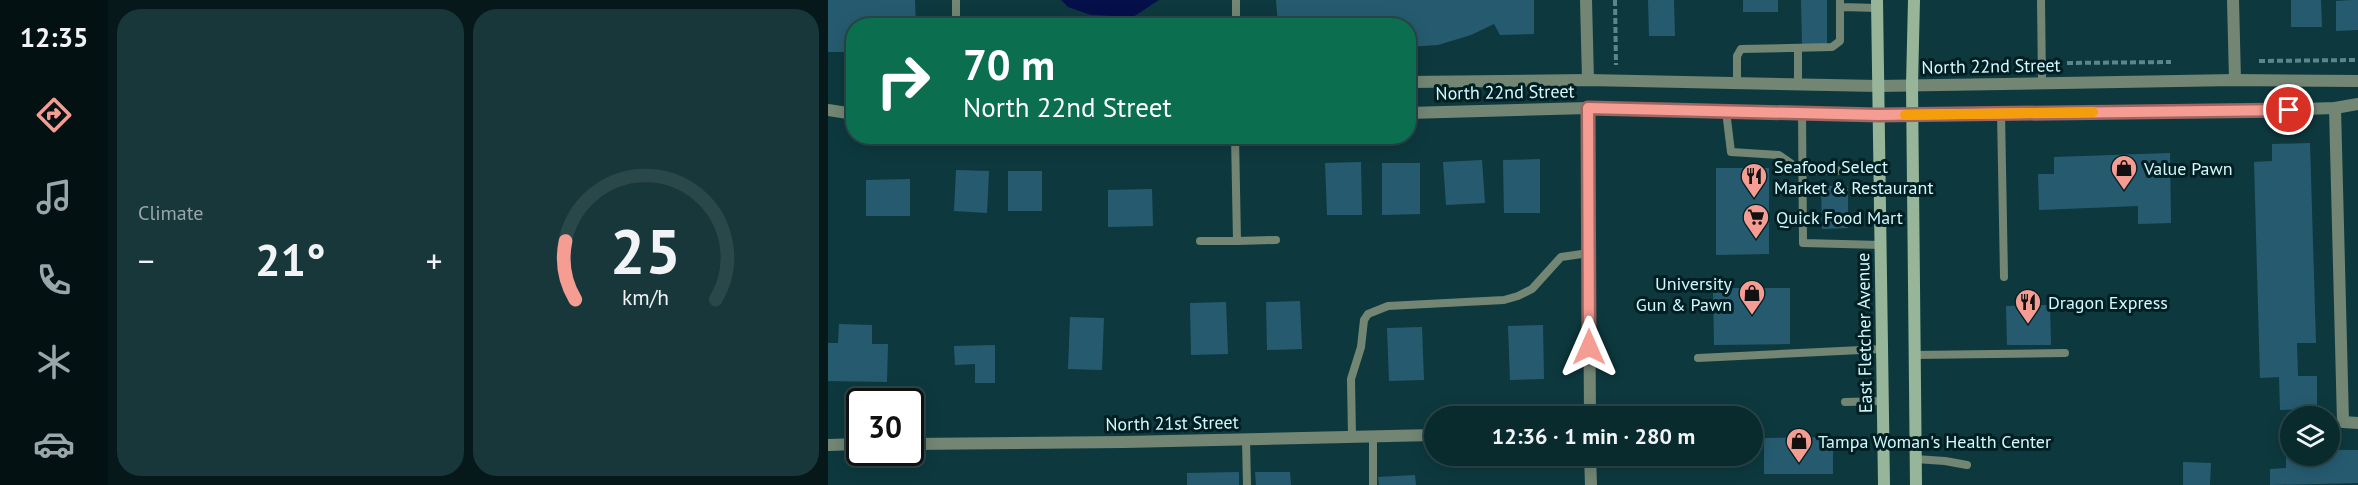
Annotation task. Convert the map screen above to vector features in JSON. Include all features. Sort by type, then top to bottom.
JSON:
[{"type":"main road","points":[[1914,0],[1912,114],[1916,485]]},
{"type":"main road","name":"East Fletcher Avenue","points":[[1877,4],[1884,485]]},
{"type":"street","points":[[1586,0],[1588,80]]},
{"type":"street","points":[[2233,0],[2235,80]]},
{"type":"street","name":"North 22nd Street","points":[[1416,82],[1588,80],[1878,86],[2042,82],[2358,81]]},
{"type":"street","name":"North 22nd Street","points":[[1416,112],[1588,108],[1878,115],[2335,108],[2358,104]]},
{"type":"street","points":[[1588,108],[1590,406]]},
{"type":"street","points":[[2335,108],[2343,422],[2358,423]]},
{"type":"street","name":"North 21st Street","points":[[924,444],[1424,435]]},
{"type":"street","points":[[828,445],[846,444]]},
{"type":"street","points":[[1590,466],[1591,485]]},
{"type":"lane","points":[[956,0],[956,18]]},
{"type":"lane","points":[[1236,0],[1236,18]]},
{"type":"lane","points":[[2041,0],[2042,82]]},
{"type":"lane","points":[[1737,83],[1737,56],[1741,49],[1832,47],[1840,41],[1840,4],[1877,4]]},
{"type":"lane","points":[[1798,48],[1798,84]]},
{"type":"lane","points":[[1726,111],[1731,152],[1779,155],[1802,171],[1880,170]]},
{"type":"lane","points":[[2001,112],[2004,277]]},
{"type":"lane","points":[[1803,113],[1803,243],[1881,245]]},
{"type":"lane","points":[[1235,144],[1237,241]]},
{"type":"lane","points":[[1200,240],[1276,240]]},
{"type":"lane","points":[[1352,437],[1351,379],[1361,347],[1364,320],[1368,314],[1388,306],[1504,300],[1532,289],[1561,257],[1589,253]]},
{"type":"lane","points":[[1698,358],[1882,349]]},
{"type":"lane","points":[[1914,355],[2065,353]]},
{"type":"lane","points":[[1845,402],[1883,401]]},
{"type":"lane","points":[[1373,436],[1373,485]]},
{"type":"lane","points":[[1246,440],[1247,485]]},
{"type":"lane","points":[[1915,459],[1945,460],[1967,465]]},
{"type":"path","points":[[1615,0],[1617,68]]},
{"type":"shaded area","points":[[1061,0],[1159,0],[1133,17],[1091,15],[1068,7]]},
{"type":"building","points":[[828,0],[915,0],[916,18],[846,18],[846,52],[828,52]]},
{"type":"building","points":[[1276,0],[1534,0],[1534,34],[1500,35],[1494,24],[1471,35],[1438,45],[1416,46],[1416,18],[1277,18]]},
{"type":"building","points":[[1648,0],[1674,0],[1675,36],[1649,36]]},
{"type":"building","points":[[1743,0],[1778,0],[1778,12],[1743,12]]},
{"type":"building","points":[[1801,0],[1827,0],[1827,44],[1802,44]]},
{"type":"building","points":[[2291,0],[2321,0],[2322,27],[2291,27]]},
{"type":"building","points":[[2358,0],[2358,30],[2336,31],[2336,1]]},
{"type":"building","points":[[2310,143],[2316,343],[2297,343],[2298,376],[2317,376],[2317,406],[2280,406],[2280,410],[2279,377],[2260,378],[2254,162],[2272,161],[2272,144]]},
{"type":"building","points":[[2170,153],[2171,223],[2138,224],[2138,206],[2039,210],[2038,174],[2054,174],[2054,157]]},
{"type":"building","points":[[1540,159],[1540,213],[1504,213],[1503,160]]},
{"type":"building","points":[[1482,160],[1485,203],[1446,205],[1443,162]]},
{"type":"building","points":[[1361,162],[1362,215],[1327,215],[1325,163]]},
{"type":"building","points":[[1382,163],[1420,163],[1420,214],[1382,215]]},
{"type":"building","points":[[1716,168],[1769,168],[1769,254],[1716,255]]},
{"type":"building","points":[[956,170],[989,171],[987,213],[954,211]]},
{"type":"building","points":[[1008,171],[1042,171],[1042,211],[1008,211]]},
{"type":"building","points":[[910,179],[910,216],[866,216],[866,180]]},
{"type":"building","points":[[1821,186],[1848,186],[1848,228],[1822,229]]},
{"type":"building","points":[[1152,189],[1153,226],[1108,227],[1108,190]]},
{"type":"building","name":"University Gun & Pawn","points":[[1713,288],[1790,288],[1790,344],[1714,345]]},
{"type":"building","points":[[1300,301],[1302,349],[1267,350],[1266,302]]},
{"type":"building","points":[[1226,302],[1228,354],[1191,355],[1190,303]]},
{"type":"building","name":"Dragon Express","points":[[2050,305],[2051,345],[2007,345],[2006,306]]},
{"type":"building","points":[[1070,317],[1104,318],[1102,370],[1068,369]]},
{"type":"building","points":[[839,324],[872,325],[872,344],[888,344],[887,382],[828,381],[828,343],[838,343]]},
{"type":"building","points":[[1543,325],[1544,379],[1510,380],[1508,326]]},
{"type":"building","points":[[1422,327],[1424,380],[1389,381],[1387,328]]},
{"type":"building","points":[[995,345],[995,383],[975,383],[975,364],[955,365],[954,346]]},
{"type":"building","points":[[1833,437],[1833,474],[1764,474],[1764,438]]},
{"type":"building","points":[[2340,450],[2358,450],[2358,483],[2270,485],[2270,469],[2286,468],[2286,466],[2340,466]]},
{"type":"building","points":[[2183,462],[2211,463],[2210,485],[2183,485]]},
{"type":"building","points":[[1239,472],[1239,485],[1187,485],[1187,473]]},
{"type":"building","points":[[1255,472],[1290,472],[1291,485],[1256,485]]},
{"type":"building","points":[[1415,475],[1416,485],[1379,485],[1378,477]]},
{"type":"slow traffic","points":[[1905,115],[2093,112]]},
{"type":"place","name":"Value Pawn","points":[[2124,191]]},
{"type":"place","name":"Seafood Select Market & Restaurant","points":[[1754,199]]},
{"type":"place","name":"Quick Food Mart","points":[[1756,240]]},
{"type":"place","name":"University Gun & Pawn","points":[[1752,316]]},
{"type":"place","name":"Dragon Express","points":[[2028,325]]},
{"type":"place","name":"Tampa Woman's Health Center","points":[[1799,464]]},
{"type":"route","points":[[1589,347],[1588,108],[1878,115],[2289,110]]}]
